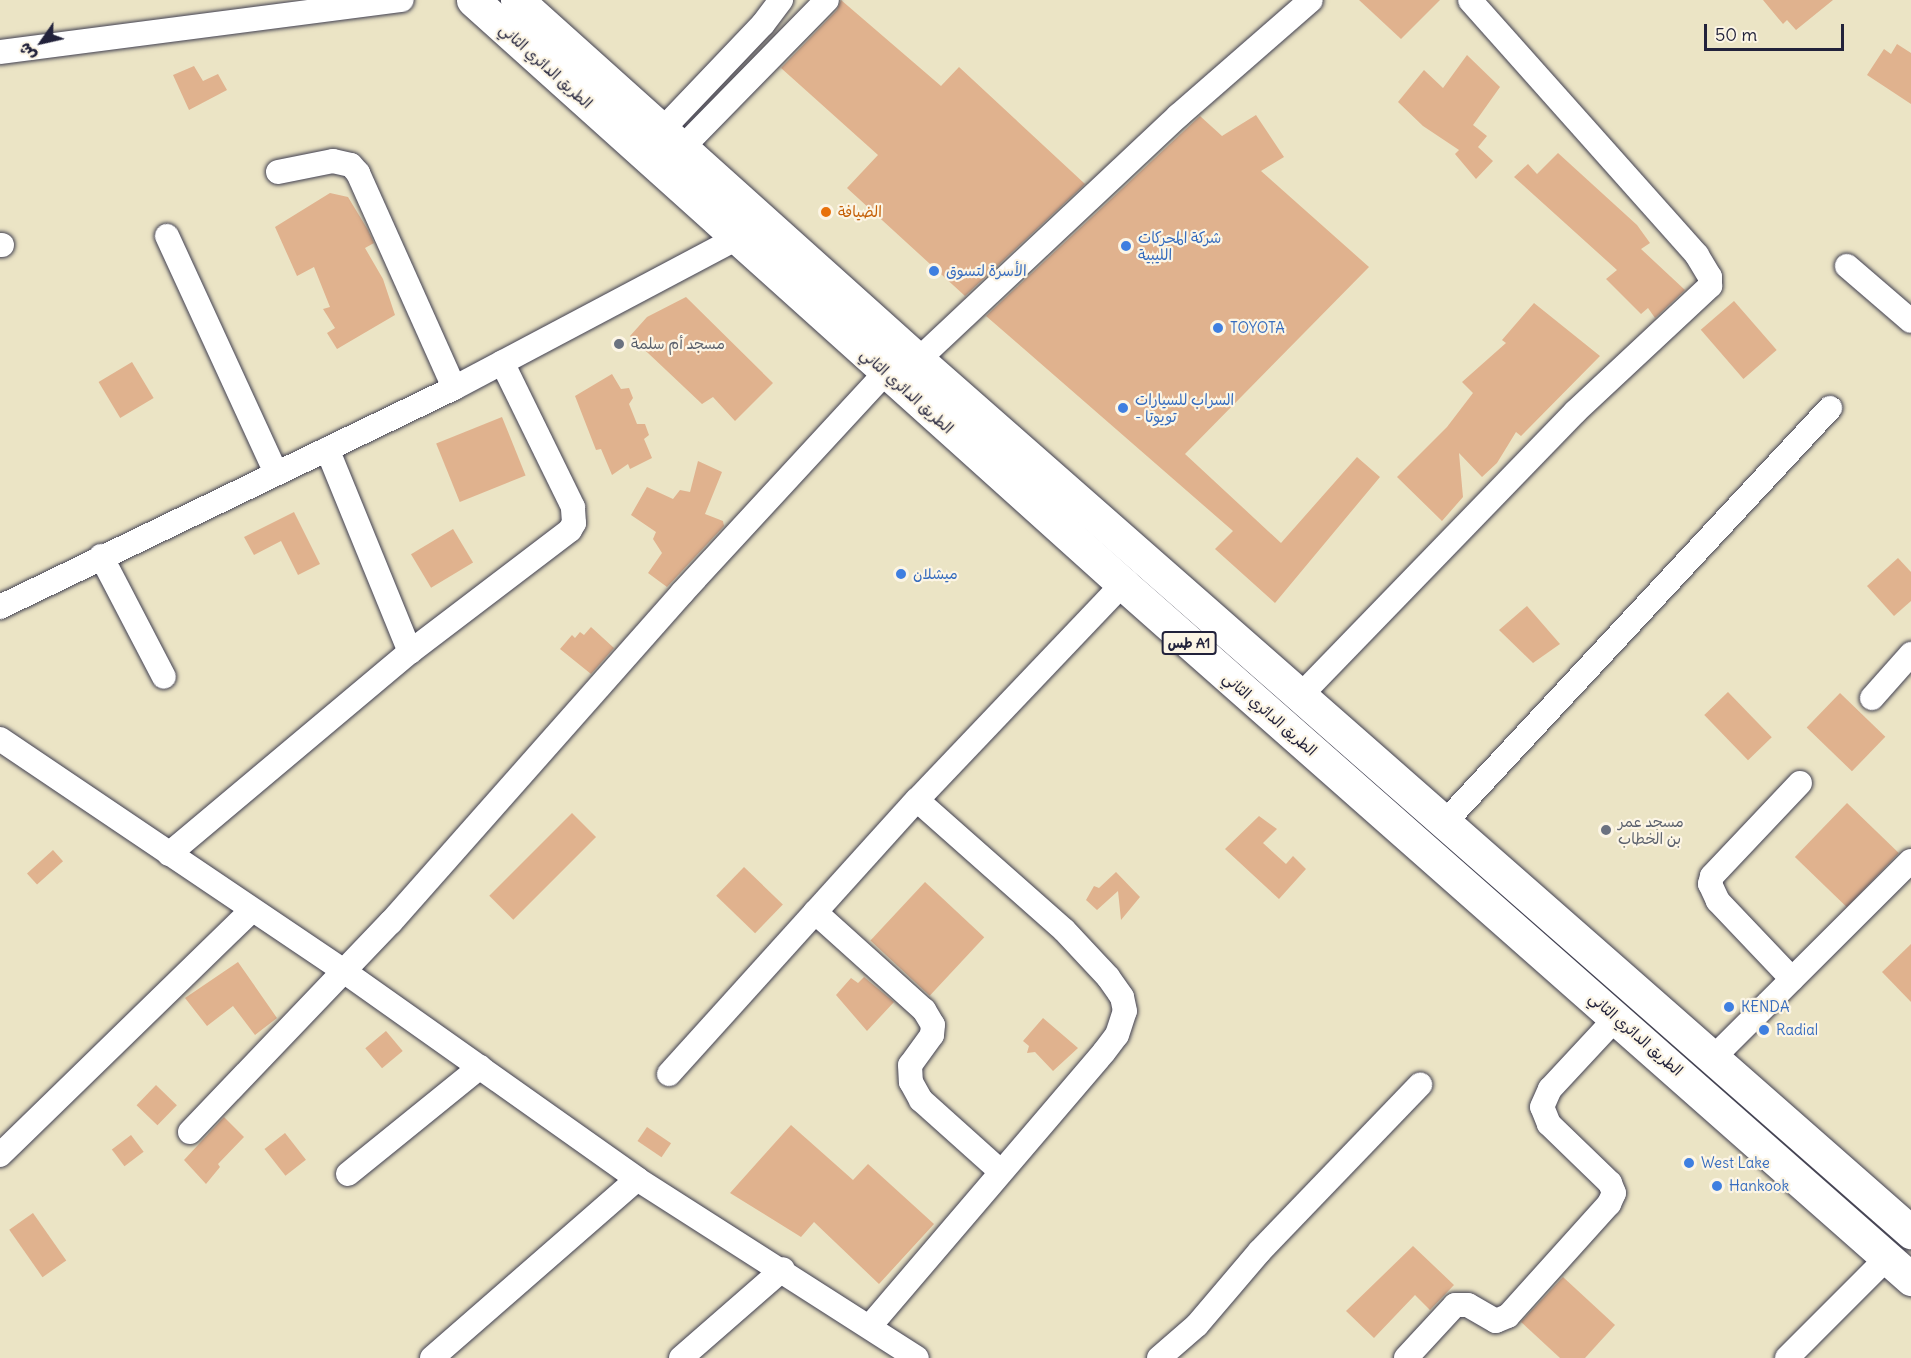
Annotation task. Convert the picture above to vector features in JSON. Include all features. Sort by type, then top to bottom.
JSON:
[{"type":"highway","name":"الطريق الدائري الثاني","points":[[473,0],[1123,584],[1617,1017],[1899,1269]]},
{"type":"highway","name":"الطريق الدائري الثاني","points":[[517,0],[918,360],[1300,696],[1446,821],[1911,1232]]},
{"type":"street","points":[[0,52],[402,0]]},
{"type":"street","points":[[672,139],[781,0]]},
{"type":"street","points":[[672,139],[828,0]]},
{"type":"street","points":[[918,360],[1178,116],[1311,0]]},
{"type":"street","points":[[1300,696],[1575,412],[1710,286],[1698,255],[1470,0]]},
{"type":"street","points":[[278,172],[333,161],[351,165],[358,173],[454,388]]},
{"type":"street","points":[[166,236],[276,473]]},
{"type":"street","points":[[0,607],[101,556],[454,388],[737,238]]},
{"type":"street","points":[[1847,266],[1911,321]]},
{"type":"street","points":[[169,854],[410,652],[570,530],[574,523],[573,507],[502,362]]},
{"type":"street","points":[[190,1132],[345,972],[682,593],[886,372]]},
{"type":"street","points":[[1446,821],[1830,408]]},
{"type":"street","points":[[327,449],[410,652]]},
{"type":"street","points":[[101,556],[164,676]]},
{"type":"street","points":[[669,1074],[917,800],[1123,584]]},
{"type":"street","points":[[1872,698],[1911,654]]},
{"type":"street","points":[[0,739],[345,972],[637,1179],[783,1269],[917,1358]]},
{"type":"street","points":[[1792,979],[1718,901],[1710,884],[1712,876],[1800,783]]},
{"type":"street","points":[[870,1326],[999,1170],[1117,1035],[1125,1011],[1122,997],[1064,930],[917,800]]},
{"type":"street","points":[[1713,1058],[1911,861]]},
{"type":"street","points":[[0,1155],[252,910]]},
{"type":"street","points":[[815,912],[924,1010],[933,1025],[932,1035],[910,1065],[911,1082],[921,1100],[999,1170]]},
{"type":"street","points":[[1406,1358],[1455,1305],[1468,1305],[1496,1321],[1508,1316],[1609,1204],[1614,1193],[1610,1183],[1550,1124],[1542,1107],[1550,1089],[1617,1017]]},
{"type":"street","points":[[348,1174],[480,1067]]},
{"type":"street","points":[[1159,1358],[1197,1325],[1260,1251],[1420,1085]]},
{"type":"street","points":[[432,1358],[637,1179]]},
{"type":"street","points":[[681,1358],[783,1269]]},
{"type":"street","points":[[1787,1358],[1899,1269]]},
{"type":"building","points":[[841,0],[941,86],[959,67],[1085,184],[965,296],[847,188],[878,155],[781,68],[837,10]]},
{"type":"building","points":[[1359,0],[1440,0],[1401,39]]},
{"type":"building","points":[[1763,0],[1833,0],[1796,30],[1787,20],[1783,24]]},
{"type":"building","points":[[1897,44],[1911,53],[1911,104],[1867,75],[1884,49],[1891,54]]},
{"type":"building","points":[[1467,55],[1500,87],[1473,125],[1487,136],[1478,147],[1493,161],[1476,179],[1455,154],[1459,150],[1423,126],[1398,102],[1424,70],[1443,88]]},
{"type":"building","points":[[194,66],[203,81],[218,74],[227,90],[189,110],[173,75]]},
{"type":"building","points":[[1256,115],[1284,157],[1261,171],[1369,267],[1185,454],[1281,543],[1357,457],[1380,477],[1275,603],[1215,549],[1233,531],[986,316],[1200,116],[1222,136]]},
{"type":"building","points":[[1558,153],[1637,225],[1650,243],[1641,249],[1685,290],[1655,318],[1648,308],[1641,314],[1606,279],[1617,270],[1514,177],[1528,164],[1537,174]]},
{"type":"building","points":[[330,193],[348,197],[368,230],[374,243],[365,248],[383,279],[395,315],[337,349],[327,333],[335,328],[323,309],[330,307],[314,267],[297,276],[275,227]]},
{"type":"building","points":[[686,297],[773,383],[735,421],[713,397],[702,404],[630,336],[647,317]]},
{"type":"building","points":[[1734,301],[1777,350],[1743,379],[1701,330]]},
{"type":"building","points":[[1534,303],[1600,356],[1521,436],[1516,432],[1497,463],[1482,477],[1459,453],[1463,497],[1442,521],[1397,477],[1447,427],[1473,393],[1462,382],[1506,343],[1502,340]]},
{"type":"building","points":[[132,362],[154,398],[120,418],[99,382]]},
{"type":"building","points":[[612,374],[621,389],[629,388],[633,398],[629,404],[637,424],[645,424],[649,435],[644,439],[652,458],[630,469],[628,464],[612,475],[601,449],[596,450],[575,396]]},
{"type":"building","points":[[502,417],[526,475],[460,502],[436,444]]},
{"type":"building","points":[[698,461],[722,472],[705,514],[723,521],[724,526],[667,587],[648,573],[662,553],[653,539],[656,532],[631,515],[647,487],[673,499],[680,490],[690,492]]},
{"type":"building","points":[[294,512],[320,564],[298,575],[281,541],[254,555],[244,537]]},
{"type":"building","points":[[453,529],[473,562],[431,588],[411,554]]},
{"type":"building","points":[[1898,558],[1911,572],[1911,601],[1894,616],[1867,586]]},
{"type":"building","points":[[1527,606],[1560,644],[1533,663],[1499,630]]},
{"type":"building","points":[[591,627],[614,648],[591,674],[560,649],[572,635],[575,638],[580,632],[584,635]]},
{"type":"building","points":[[1728,692],[1772,737],[1748,760],[1704,715]]},
{"type":"building","points":[[1840,693],[1885,737],[1852,771],[1807,728]]},
{"type":"building","points":[[1847,803],[1899,853],[1847,907],[1795,857]]},
{"type":"building","points":[[572,813],[596,837],[513,920],[489,896]]},
{"type":"building","points":[[1259,816],[1277,829],[1263,843],[1286,864],[1293,856],[1306,869],[1279,899],[1225,849]]},
{"type":"building","points":[[53,850],[63,861],[37,885],[27,873]]},
{"type":"building","points":[[744,867],[783,905],[755,933],[716,896]]},
{"type":"building","points":[[1116,872],[1140,897],[1121,920],[1118,891],[1097,910],[1086,900],[1094,886],[1099,888]]},
{"type":"building","points":[[925,882],[984,937],[930,996],[870,941]]},
{"type":"building","points":[[1911,944],[1911,1002],[1882,972]]},
{"type":"building","points":[[238,962],[277,1018],[255,1035],[233,1006],[207,1026],[185,998]]},
{"type":"building","points":[[864,977],[894,1002],[867,1031],[836,995],[851,978],[858,983]]},
{"type":"building","points":[[1043,1018],[1078,1048],[1053,1071],[1035,1052],[1027,1053],[1029,1046],[1023,1041]]},
{"type":"building","points":[[386,1031],[403,1051],[382,1068],[365,1048]]},
{"type":"building","points":[[156,1085],[177,1105],[157,1125],[137,1105]]},
{"type":"building","points":[[224,1117],[244,1137],[218,1164],[220,1167],[206,1184],[184,1160]]},
{"type":"building","points":[[791,1125],[853,1180],[868,1164],[934,1224],[879,1284],[814,1222],[801,1237],[730,1193]]},
{"type":"building","points":[[647,1127],[671,1143],[662,1157],[637,1141]]},
{"type":"building","points":[[285,1133],[306,1160],[285,1176],[265,1149]]},
{"type":"building","points":[[131,1135],[144,1152],[124,1166],[112,1149]]},
{"type":"building","points":[[33,1213],[66,1261],[43,1277],[9,1230]]},
{"type":"building","points":[[1413,1246],[1454,1285],[1430,1310],[1415,1295],[1374,1338],[1346,1311]]},
{"type":"building","points":[[1563,1277],[1615,1325],[1585,1358],[1560,1358],[1521,1322]]},
{"type":"place","name":"الضيافة","points":[[826,212]]},
{"type":"place","name":"شركة المحركات الليبية","points":[[1126,246]]},
{"type":"place","name":"الأسرة لتسوق","points":[[934,271]]},
{"type":"place","name":"TOYOTA","points":[[1218,328]]},
{"type":"place","name":"مسجد أم سلمة","points":[[619,344]]},
{"type":"place","name":"السراب للسيارات - تويوتا","points":[[1123,408]]},
{"type":"place","name":"ميشلان","points":[[901,574]]},
{"type":"place","name":"مسجد عمر بن الخطاب","points":[[1606,830]]},
{"type":"place","name":"KENDA","points":[[1729,1007]]},
{"type":"place","name":"Radial","points":[[1764,1030]]},
{"type":"place","name":"West Lake","points":[[1689,1163]]},
{"type":"place","name":"Hankook","points":[[1717,1186]]}]
